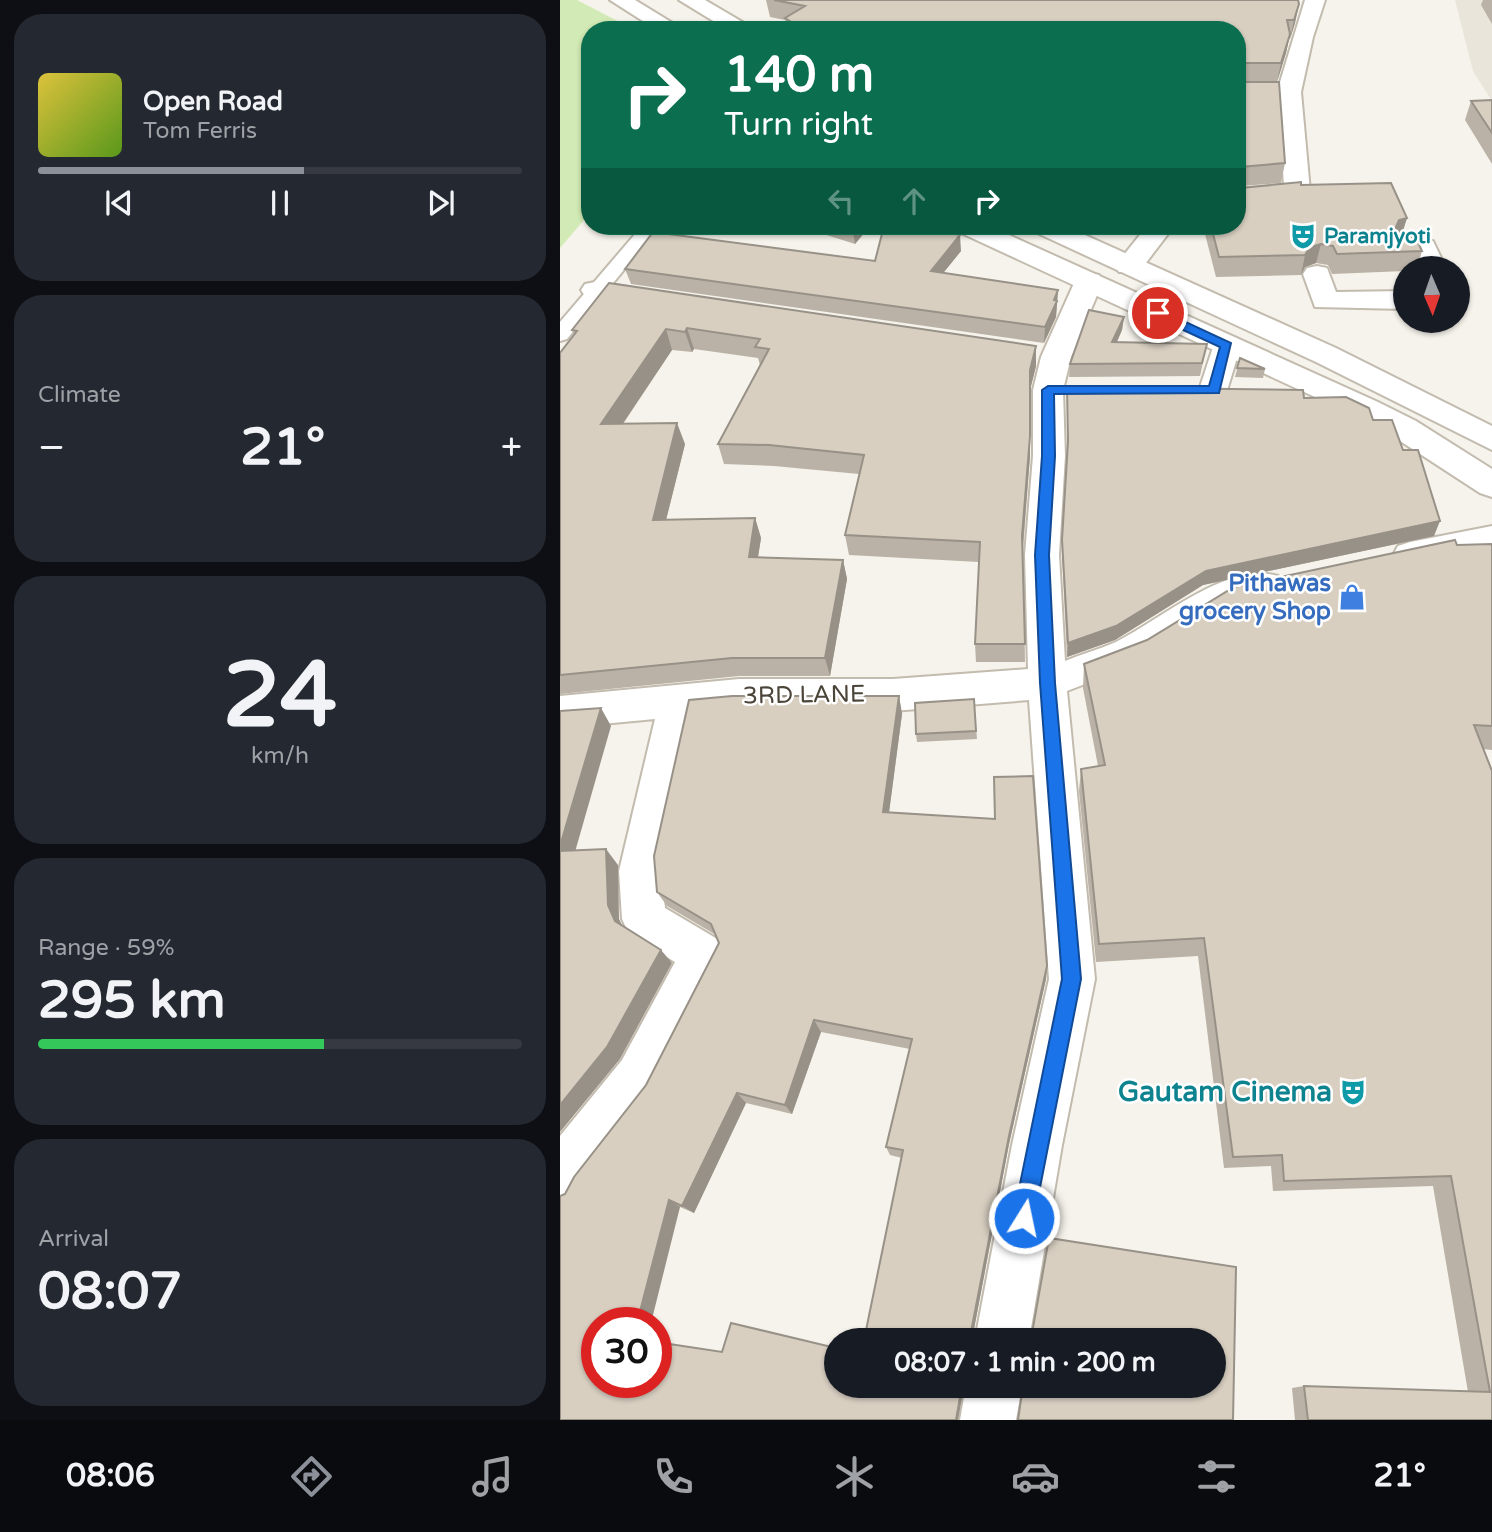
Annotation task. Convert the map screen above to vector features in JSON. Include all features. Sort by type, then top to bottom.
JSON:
[{"type":"street","points":[[620,0],[657,21]]},
{"type":"street","points":[[689,0],[728,21]]},
{"type":"street","points":[[1246,196],[1297,191],[1289,92],[1302,37],[1315,0]]},
{"type":"street","points":[[1263,92],[1289,92]]},
{"type":"street","points":[[988,235],[1335,393],[1405,429],[1492,485]]},
{"type":"street","points":[[1063,235],[1326,355],[1492,439]]},
{"type":"street","points":[[1129,266],[1154,235]]},
{"type":"street","points":[[1405,247],[1423,247],[1427,256]]},
{"type":"street","points":[[1317,274],[1325,301],[1393,300]]},
{"type":"street","points":[[1004,1328],[1037,1145],[1072,979],[1047,683],[1042,555],[1049,456],[1061,390],[1042,355],[1089,281]]},
{"type":"street","points":[[595,290],[676,302]]},
{"type":"street","points":[[1226,345],[1239,391]]},
{"type":"street","points":[[1182,389],[1335,393]]},
{"type":"street","points":[[1376,562],[1492,539]]},
{"type":"street","name":"3RD LANE","points":[[560,712],[738,695],[893,695],[1047,683],[1129,652],[1217,598],[1296,579]]},
{"type":"street","points":[[560,1182],[568,1165],[639,1077],[703,955],[644,919],[640,871],[679,700]]},
{"type":"street","points":[[988,1420],[992,1398]]},
{"type":"lane","points":[[560,335],[643,235]]},
{"type":"shaded area","points":[[1455,0],[1492,0],[1492,101],[1473,71]]},
{"type":"green space","points":[[560,0],[577,0],[618,21],[581,21],[581,224],[560,248]]},
{"type":"building","points":[[774,0],[1298,0],[1299,4],[1294,20],[1287,20],[1290,34],[1281,63],[1246,63],[1246,21],[790,21],[785,18],[805,6]]},
{"type":"building","points":[[1246,82],[1279,82],[1285,163],[1246,166]]},
{"type":"building","points":[[1492,100],[1492,133],[1471,101]]},
{"type":"building","points":[[1301,182],[1301,185],[1391,183],[1407,218],[1399,220],[1395,229],[1401,236],[1416,238],[1422,251],[1337,254],[1333,246],[1321,244],[1310,247],[1305,255],[1219,257],[1213,235],[1246,235],[1246,188]]},
{"type":"building","points":[[651,235],[676,235],[875,261],[882,235],[960,235],[931,271],[1058,290],[1054,300],[1057,301],[1045,327],[625,269]]},
{"type":"building","points":[[609,283],[1036,346],[1030,370],[1030,436],[1022,536],[1025,644],[975,644],[980,542],[845,535],[864,455],[769,445],[718,444],[769,349],[755,347],[760,339],[687,328],[685,332],[666,329],[601,424],[677,423],[653,520],[755,518],[749,557],[843,560],[825,658],[732,658],[560,675],[560,353],[577,331],[572,330]]},
{"type":"building","points":[[1089,310],[1124,317],[1112,342],[1207,344],[1202,363],[1070,364]]},
{"type":"building","points":[[1240,358],[1265,369],[1237,368]]},
{"type":"building","points":[[1067,387],[1303,390],[1304,398],[1346,397],[1369,408],[1373,420],[1392,420],[1403,450],[1418,450],[1440,521],[1206,571],[1116,626],[1068,643],[1062,540],[1068,441]]},
{"type":"building","points":[[1455,540],[1457,545],[1492,544],[1492,726],[1474,725],[1492,771],[1492,1420],[1308,1420],[1304,1386],[1490,1392],[1451,1176],[1284,1181],[1282,1155],[1233,1157],[1204,938],[1099,944],[1081,769],[1105,765],[1084,664],[1147,640],[1234,587]]},
{"type":"building","points":[[732,696],[899,696],[883,812],[995,819],[994,777],[1033,776],[1047,966],[1009,1136],[972,1328],[866,1328],[903,1150],[886,1147],[912,1039],[814,1020],[785,1105],[737,1093],[682,1206],[669,1200],[641,1307],[581,1307],[581,1398],[672,1398],[672,1344],[722,1352],[731,1323],[824,1345],[824,1398],[960,1398],[956,1420],[560,1420],[560,1196],[565,1194],[574,1177],[646,1085],[719,943],[711,924],[657,892],[654,856],[689,700]]},
{"type":"building","points":[[974,699],[976,731],[916,734],[915,703]]},
{"type":"building","points":[[601,708],[560,846],[560,711]]},
{"type":"building","points":[[606,849],[608,905],[615,921],[661,950],[607,1047],[560,1105],[560,851]]},
{"type":"building","points":[[1049,1238],[1236,1267],[1233,1420],[1018,1420],[1021,1398],[1226,1398],[1226,1328],[1033,1328]]},
{"type":"place","name":"Paramjyoti","points":[[1303,236]]},
{"type":"place","name":"Pithawas grocery Shop","points":[[1352,597]]},
{"type":"place","name":"Gautam Cinema","points":[[1353,1092]]},
{"type":"route","points":[[1024,1218],[1072,979],[1047,683],[1042,555],[1049,456],[1048,390],[1214,390],[1226,345],[1158,313]]}]
